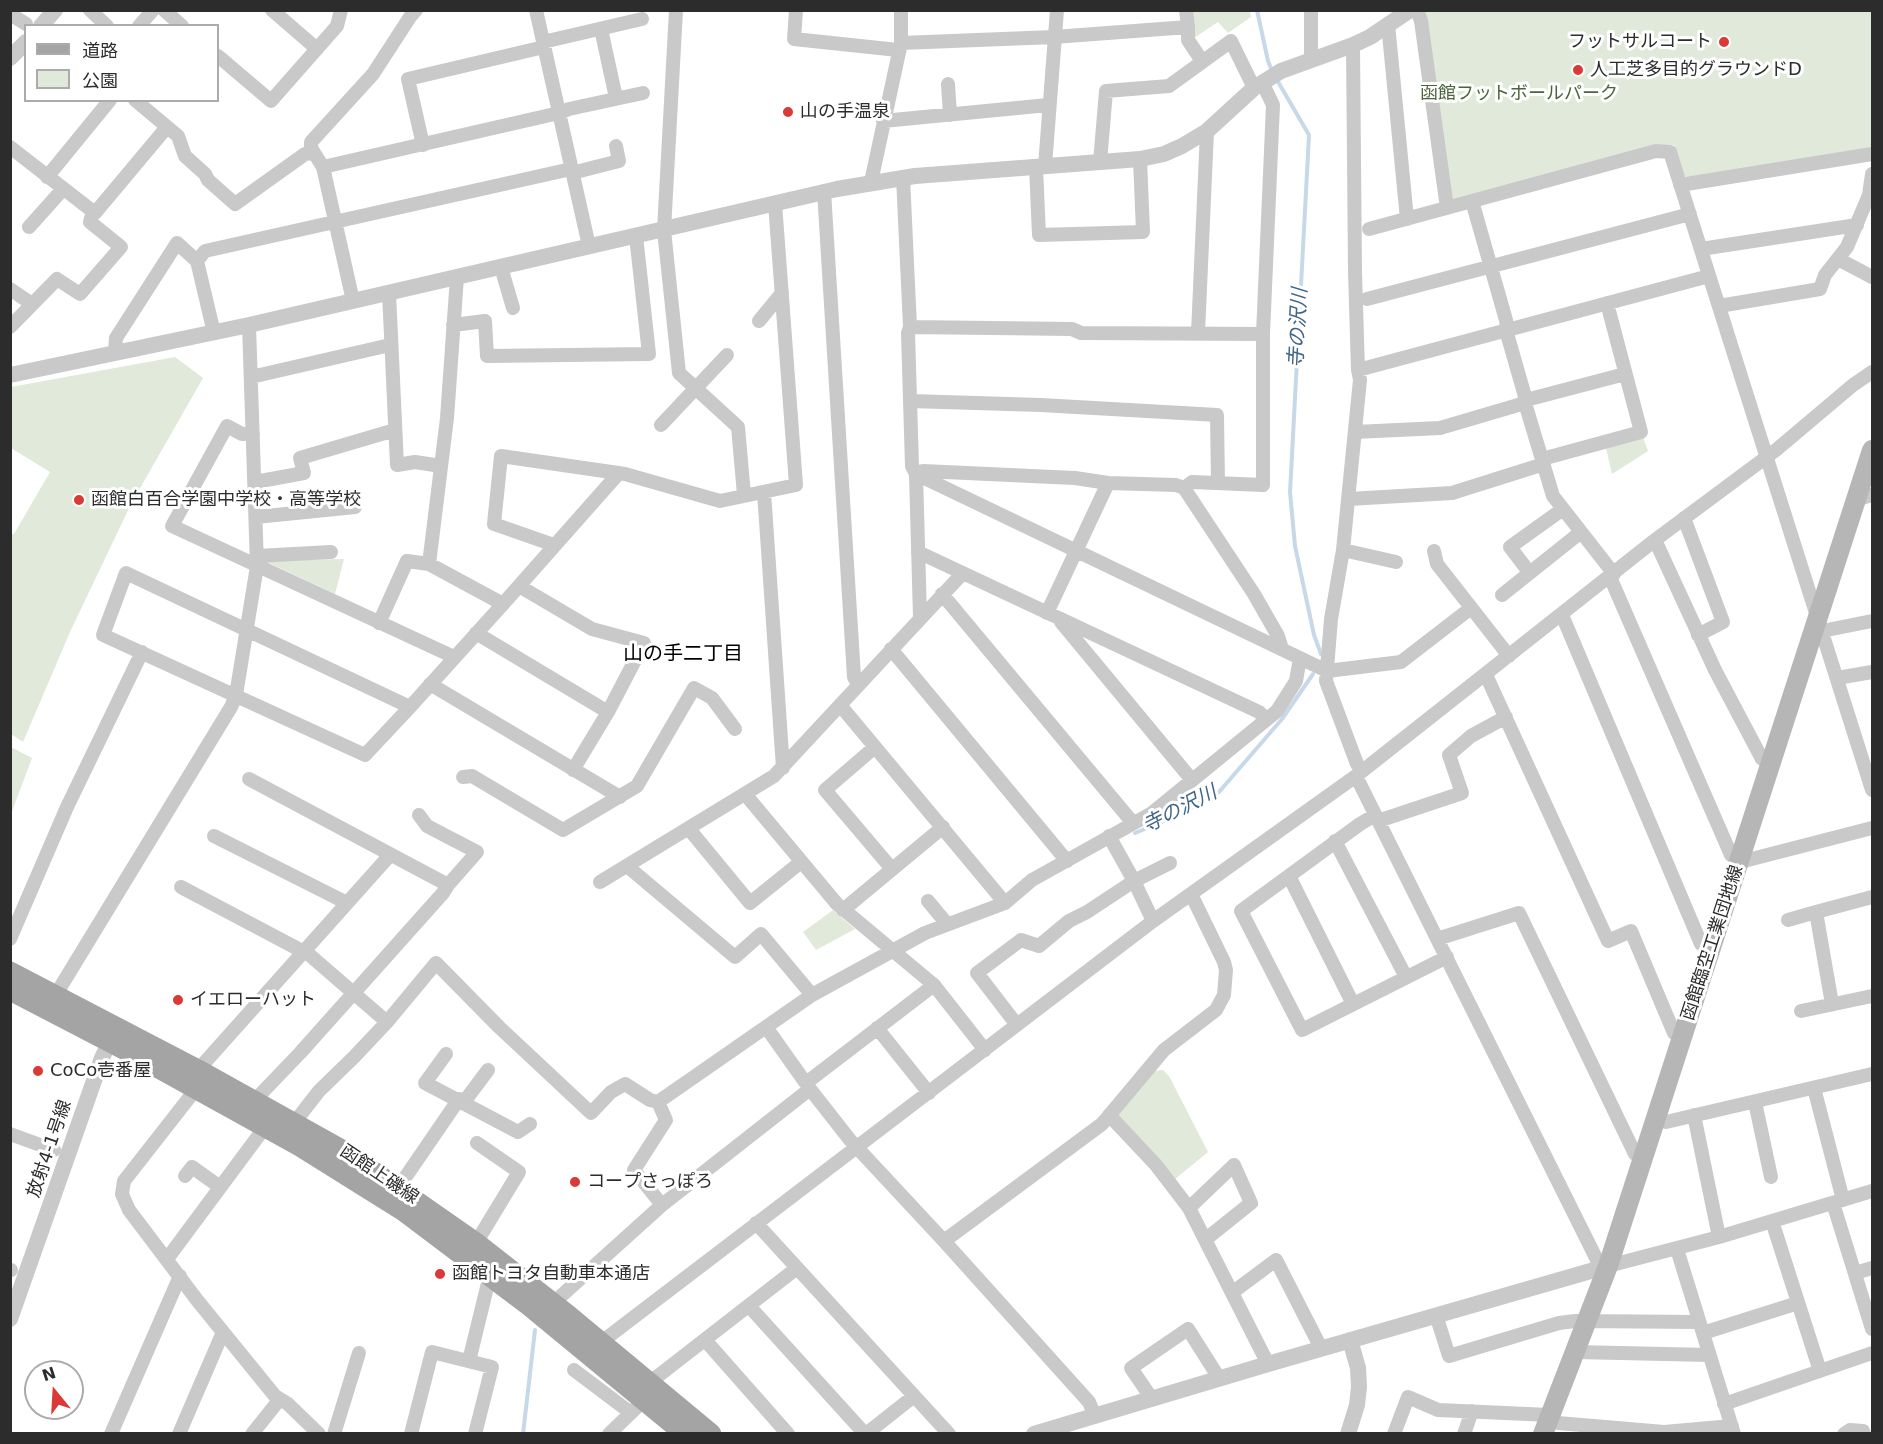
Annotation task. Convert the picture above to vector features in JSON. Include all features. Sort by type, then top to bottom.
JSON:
[{"type":"main road","name":"函館臨空工業団地線","points":[[1550,1424],[1605,1267],[1735,859],[1865,497],[1872,450]]},
{"type":"main road","name":"函館上磯線","points":[[10,972],[55,996],[113,1034],[197,1080],[265,1127],[300,1146],[404,1211],[490,1275],[600,1343],[641,1398],[711,1434]]},
{"type":"main road","name":"函館上磯線","points":[[10,990],[113,1034]]},
{"type":"main road","name":"函館上磯線","points":[[197,1080],[254,1101],[347,1153],[476,1243],[641,1398],[685,1434]]},
{"type":"street","points":[[90,10],[105,24]]},
{"type":"street","points":[[142,24],[153,10]]},
{"type":"street","points":[[164,10],[180,24]]},
{"type":"street","points":[[272,10],[317,49]]},
{"type":"street","points":[[219,57],[271,101],[337,26],[341,10]]},
{"type":"street","points":[[353,301],[323,167],[313,153],[310,142],[373,74],[416,10]]},
{"type":"street","points":[[536,10],[589,246]]},
{"type":"street","points":[[676,10],[664,230],[679,373],[738,427],[744,495]]},
{"type":"street","points":[[796,10],[794,39],[899,46],[1188,27]]},
{"type":"street","points":[[871,182],[899,46],[901,10]]},
{"type":"street","points":[[1057,10],[1040,167],[1038,235],[1143,232],[1140,159]]},
{"type":"street","points":[[1186,10],[1188,40],[1202,61]]},
{"type":"street","points":[[1311,10],[1311,60]]},
{"type":"street","points":[[10,375],[214,333],[824,191],[903,177],[1140,159],[1164,154],[1207,131],[1266,80],[1370,37],[1410,10]]},
{"type":"street","points":[[1417,10],[1421,21],[1447,208]]},
{"type":"street","points":[[10,14],[43,21]]},
{"type":"street","points":[[423,145],[408,79],[642,20]]},
{"type":"street","points":[[1388,24],[1407,219]]},
{"type":"street","points":[[601,29],[616,98]]},
{"type":"street","points":[[1100,162],[1106,91],[1169,86],[1231,42],[1266,80],[1273,105],[1263,334],[1263,485],[1192,482],[1184,488]]},
{"type":"street","points":[[10,58],[24,44]]},
{"type":"street","points":[[1353,45],[1360,380],[1349,499],[1332,619],[1326,681],[1377,818],[1500,1067],[1605,1267]]},
{"type":"street","points":[[948,84],[950,115]]},
{"type":"street","points":[[323,167],[643,93]]},
{"type":"street","points":[[47,177],[108,102]]},
{"type":"street","points":[[137,102],[178,136],[186,156],[235,204],[304,154],[313,153]]},
{"type":"street","points":[[883,122],[1048,105]]},
{"type":"street","points":[[10,147],[95,213],[167,127]]},
{"type":"street","points":[[1198,333],[1207,131]]},
{"type":"street","points":[[197,261],[205,252],[620,161],[616,146]]},
{"type":"street","points":[[1369,229],[1656,151],[1670,152],[1837,678],[1867,752],[1872,790]]},
{"type":"street","points":[[1680,185],[1872,154]]},
{"type":"street","points":[[1719,306],[1820,289],[1826,275],[1847,247],[1857,225],[1869,195],[1872,174]]},
{"type":"street","points":[[903,177],[910,327],[908,333],[912,466],[916,474],[920,617]]},
{"type":"street","points":[[28,227],[63,189]]},
{"type":"street","points":[[824,191],[854,677],[859,685]]},
{"type":"street","points":[[1472,201],[1552,495],[1612,575],[1735,859],[1872,828]]},
{"type":"street","points":[[554,545],[494,524],[501,456],[618,474],[720,501],[796,485],[775,203]]},
{"type":"street","points":[[10,327],[57,279],[80,294],[121,247],[90,222],[93,211]]},
{"type":"street","points":[[1367,299],[1690,214]]},
{"type":"street","points":[[1701,249],[1857,225]]},
{"type":"street","points":[[453,325],[485,321],[487,356],[649,354],[636,236]]},
{"type":"street","points":[[115,353],[116,338],[177,243],[197,261],[214,333]]},
{"type":"street","points":[[1838,259],[1872,277]]},
{"type":"street","points":[[501,267],[513,308]]},
{"type":"street","points":[[1358,370],[1709,276]]},
{"type":"street","points":[[429,564],[447,418],[458,277]]},
{"type":"street","points":[[10,289],[32,304]]},
{"type":"street","points":[[759,321],[782,292]]},
{"type":"street","points":[[389,293],[397,465],[415,462],[441,466]]},
{"type":"street","points":[[1349,499],[1452,493],[1641,432],[1607,303]]},
{"type":"street","points":[[55,996],[225,717],[236,695],[257,561],[249,325]]},
{"type":"street","points":[[910,327],[1072,329],[1081,333],[1263,334]]},
{"type":"street","points":[[252,377],[390,345]]},
{"type":"street","points":[[661,426],[727,355]]},
{"type":"street","points":[[600,1343],[1153,921],[1359,774],[1655,540],[1766,458],[1872,372]]},
{"type":"street","points":[[1355,432],[1440,428],[1625,374]]},
{"type":"street","points":[[910,401],[1041,405],[1217,415],[1218,483]]},
{"type":"street","points":[[253,434],[242,434],[227,426],[172,526],[257,561],[454,657]]},
{"type":"street","points":[[255,482],[304,473],[300,458],[395,430]]},
{"type":"street","points":[[916,474],[923,471],[1076,478],[1108,483],[1176,485],[1184,488],[1254,594],[1278,636],[1282,649]]},
{"type":"street","points":[[410,707],[126,573],[103,635],[364,755],[410,707],[618,474]]},
{"type":"street","points":[[916,474],[1327,671],[1401,662],[1471,608]]},
{"type":"street","points":[[1053,616],[1076,552],[1108,483]]},
{"type":"street","points":[[764,492],[783,768]]},
{"type":"street","points":[[256,517],[355,507]]},
{"type":"street","points":[[1529,572],[1510,547],[1563,509]]},
{"type":"street","points":[[1684,518],[1723,622],[1698,635]]},
{"type":"street","points":[[1502,596],[1581,532]]},
{"type":"street","points":[[1655,540],[1698,635],[1762,759]]},
{"type":"street","points":[[1343,550],[1396,562]]},
{"type":"street","points":[[1434,551],[1437,564],[1509,656]]},
{"type":"street","points":[[257,561],[331,552]]},
{"type":"street","points":[[918,552],[1259,712],[1266,719]]},
{"type":"street","points":[[379,622],[407,561],[429,564],[503,604]]},
{"type":"street","points":[[600,882],[774,776],[962,574]]},
{"type":"street","points":[[519,586],[592,629],[644,643],[608,712],[573,770]]},
{"type":"street","points":[[942,594],[1133,823]]},
{"type":"street","points":[[1562,615],[1701,944]]},
{"type":"street","points":[[1053,616],[1192,780]]},
{"type":"street","points":[[1820,625],[1872,621]]},
{"type":"street","points":[[476,633],[608,712]]},
{"type":"street","points":[[891,649],[1067,861]]},
{"type":"street","points":[[10,939],[67,807],[142,652]]},
{"type":"street","points":[[294,1123],[319,1091],[387,1022],[436,963],[499,1027],[591,1113],[611,1092],[625,1084],[650,1100],[658,1102],[812,995],[925,933],[1005,903],[1032,880],[1152,813],[1277,711],[1296,681],[1300,658]]},
{"type":"street","points":[[1837,678],[1872,672]]},
{"type":"street","points":[[1486,675],[1608,941],[1631,932],[1674,1034]]},
{"type":"street","points":[[430,684],[620,797]]},
{"type":"street","points":[[463,777],[472,776],[563,830],[637,786],[694,688],[712,698],[735,729]]},
{"type":"street","points":[[840,705],[1005,903]]},
{"type":"street","points":[[1447,957],[1302,1030],[1241,911],[1360,824],[1462,793],[1449,754],[1471,736],[1506,717]]},
{"type":"street","points":[[875,747],[825,789],[892,869]]},
{"type":"street","points":[[249,779],[448,885]]},
{"type":"street","points":[[745,794],[843,910],[934,985],[985,1050]]},
{"type":"street","points":[[254,1101],[300,1053],[477,852],[427,826],[419,815]]},
{"type":"street","points":[[843,910],[943,827]]},
{"type":"street","points":[[689,829],[750,903],[801,862]]},
{"type":"street","points":[[214,836],[347,903]]},
{"type":"street","points":[[1109,836],[1153,921]]},
{"type":"street","points":[[1335,841],[1406,977]]},
{"type":"street","points":[[319,1434],[288,1404],[274,1396],[129,1210],[122,1194],[124,1181],[197,1080],[305,951],[390,855]]},
{"type":"street","points":[[1017,1025],[977,973],[1021,940],[1040,946],[1069,921],[1170,862]]},
{"type":"street","points":[[627,866],[735,957],[761,934],[812,995]]},
{"type":"street","points":[[1289,876],[1353,1004]]},
{"type":"street","points":[[181,887],[305,951],[387,1022]]},
{"type":"street","points":[[944,1241],[1102,1124],[1164,1050],[1216,1010],[1224,995],[1227,978],[1224,962],[1191,894]]},
{"type":"street","points":[[1788,920],[1872,897]]},
{"type":"street","points":[[928,901],[947,924]]},
{"type":"street","points":[[1816,912],[1832,1005]]},
{"type":"street","points":[[1437,939],[1519,913],[1635,1154]]},
{"type":"street","points":[[549,1311],[662,1205],[877,1028],[934,985]]},
{"type":"street","points":[[1801,1011],[1872,996]]},
{"type":"street","points":[[766,1027],[808,1086],[857,1147],[1089,1402],[1095,1416]]},
{"type":"street","points":[[877,1028],[929,1093]]},
{"type":"street","name":"放射4-1号線","points":[[10,1319],[113,1034]]},
{"type":"street","points":[[446,1054],[425,1083],[518,1132],[530,1124]]},
{"type":"street","points":[[398,1188],[462,1101],[488,1070]]},
{"type":"street","points":[[1666,1122],[1872,1074]]},
{"type":"street","points":[[1814,1088],[1855,1273],[1872,1329]]},
{"type":"street","points":[[658,1102],[666,1120],[634,1170],[662,1205]]},
{"type":"street","points":[[1755,1102],[1771,1177]]},
{"type":"street","points":[[1109,1115],[1156,1165],[1189,1208],[1268,1364]]},
{"type":"street","points":[[1694,1115],[1719,1237]]},
{"type":"street","points":[[167,1259],[265,1127]]},
{"type":"street","points":[[10,1134],[54,1150]]},
{"type":"street","points":[[476,1243],[519,1172],[477,1143]]},
{"type":"street","points":[[1189,1208],[1234,1165],[1251,1203],[1206,1239]]},
{"type":"street","points":[[185,1176],[192,1167],[220,1186]]},
{"type":"street","points":[[1034,1434],[1321,1348],[1605,1267],[1677,1249],[1872,1191]]},
{"type":"street","points":[[1772,1221],[1820,1371]]},
{"type":"street","points":[[756,1223],[949,1434]]},
{"type":"street","points":[[1394,1434],[1408,1397],[1438,1410],[1472,1411],[1550,1424],[1664,1432],[1733,1430],[1677,1249]]},
{"type":"street","points":[[1233,1292],[1276,1260],[1321,1348]]},
{"type":"street","points":[[609,1434],[641,1398],[705,1340],[797,1268]]},
{"type":"street","points":[[1855,1273],[1872,1268]]},
{"type":"street","points":[[469,1361],[490,1275]]},
{"type":"street","points":[[111,1434],[180,1276]]},
{"type":"street","points":[[1436,1315],[1449,1356],[1559,1323],[1575,1321],[1701,1327],[1798,1303]]},
{"type":"street","points":[[749,1306],[865,1434],[914,1396]]},
{"type":"street","points":[[1152,1399],[1131,1368],[1188,1329],[1219,1378]]},
{"type":"street","points":[[179,1434],[223,1332]]},
{"type":"street","points":[[705,1340],[788,1434]]},
{"type":"street","points":[[1348,1434],[1357,1405],[1359,1387],[1358,1368],[1350,1340]]},
{"type":"street","points":[[411,1434],[432,1352],[492,1367],[475,1434]]},
{"type":"street","points":[[1575,1352],[1709,1355]]},
{"type":"street","points":[[334,1434],[359,1353]]},
{"type":"street","points":[[1724,1404],[1872,1353]]},
{"type":"street","points":[[574,1370],[641,1398]]},
{"type":"street","points":[[252,1434],[280,1399]]},
{"type":"street","points":[[1464,1434],[1472,1411]]},
{"type":"street","points":[[1844,1434],[1851,1430],[1863,1431],[1864,1434]]},
{"type":"green space","name":"函館フットボールパーク","points":[[1423,10],[1872,11],[1872,148],[1689,179],[1685,176],[1674,145],[1655,146],[1449,200]]},
{"type":"green space","points":[[1192,11],[1250,11],[1251,17],[1228,33],[1218,22],[1194,38]]},
{"type":"green space","name":"函館白百合学園中学校・高等学校","points":[[175,357],[203,378],[131,504],[70,632],[23,742],[11,734],[11,533],[14,534],[50,472],[11,448],[11,387]]},
{"type":"green space","points":[[1643,437],[1648,451],[1612,474],[1606,448]]},
{"type":"green space","points":[[344,559],[335,594],[265,561]]},
{"type":"green space","points":[[11,747],[32,758],[11,814]]},
{"type":"green space","points":[[833,910],[855,929],[816,950],[803,932]]},
{"type":"green space","points":[[1163,1070],[1169,1076],[1208,1152],[1174,1180],[1118,1115],[1154,1071]]},
{"type":"waterway","name":"寺の沢川","points":[[1257,10],[1272,71]]},
{"type":"waterway","name":"寺の沢川","points":[[1277,80],[1309,135],[1290,492],[1295,546],[1314,635],[1321,654]]},
{"type":"waterway","name":"寺の沢川","points":[[1135,833],[1176,816],[1219,792],[1282,719],[1313,674]]},
{"type":"waterway","name":"寺の沢川","points":[[523,1434],[535,1330]]},
{"type":"place","name":"フットサルコート","points":[[1724,42]]},
{"type":"place","name":"人工芝多目的グラウンドD","points":[[1578,70]]},
{"type":"place","name":"山の手温泉","points":[[788,112]]},
{"type":"place","name":"函館白百合学園中学校・高等学校","points":[[79,500]]},
{"type":"place","name":"イエローハット","points":[[178,1000]]},
{"type":"place","name":"CoCo壱番屋","points":[[38,1071]]},
{"type":"place","name":"コープさっぽろ","points":[[575,1182]]},
{"type":"place","name":"函館トヨタ自動車本通店","points":[[440,1274]]},
{"type":"district","name":"山の手二丁目","points":[[683,655]]}]
